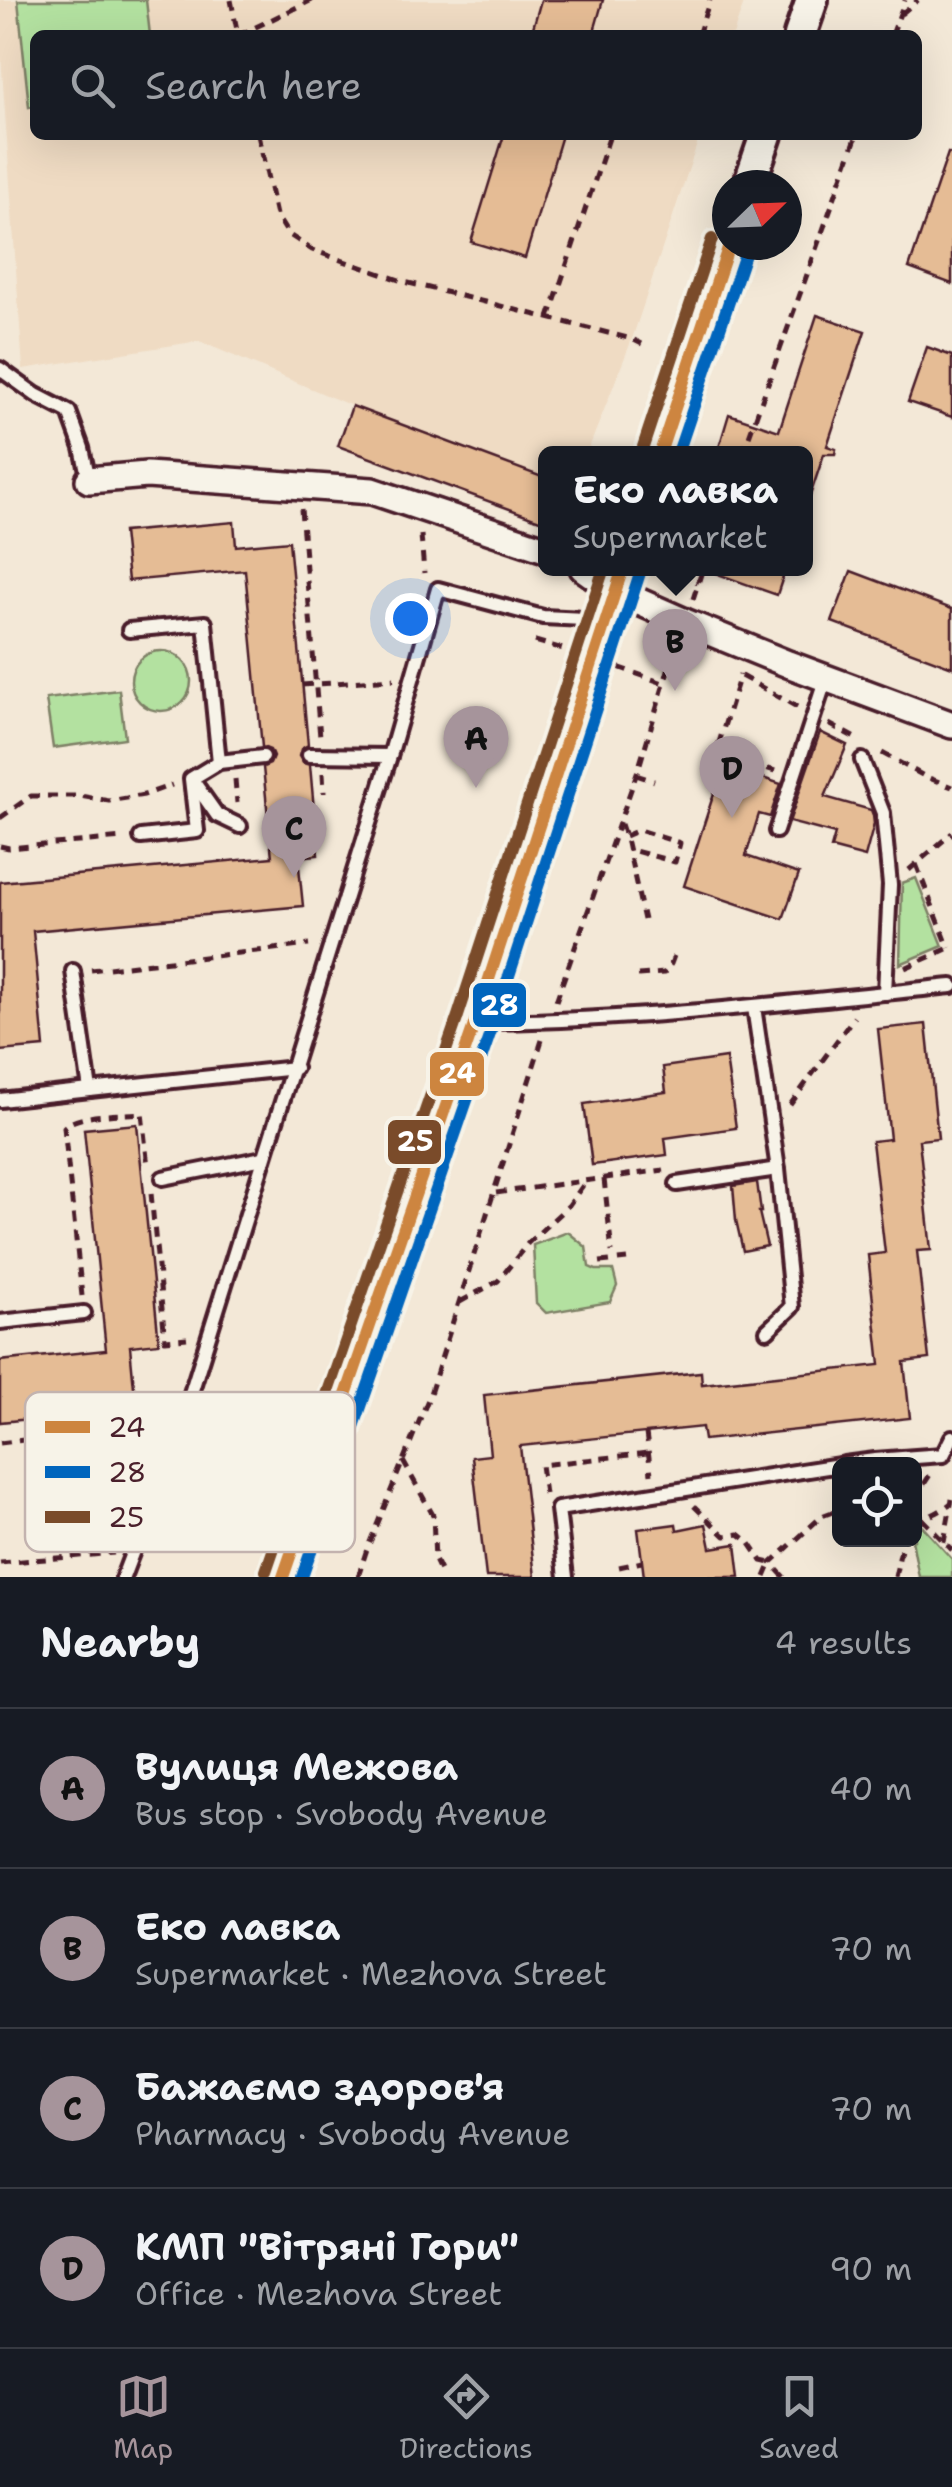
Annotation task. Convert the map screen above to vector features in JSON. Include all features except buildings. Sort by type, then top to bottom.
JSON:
[{"type":"street","points":[[802,30],[812,0]]},
{"type":"street","points":[[754,170],[764,140]]},
{"type":"street","points":[[663,446],[724,260]]},
{"type":"street","points":[[89,480],[147,475],[372,491],[538,547]]},
{"type":"street","points":[[593,576],[616,594],[952,725]]},
{"type":"street","points":[[347,1392],[475,1022],[616,594]]},
{"type":"street","points":[[283,1577],[292,1552]]},
{"type":"lane","points":[[0,369],[36,395],[69,412],[89,480]]},
{"type":"lane","points":[[191,1392],[390,756],[438,588],[544,618],[616,594]]},
{"type":"lane","points":[[129,630],[205,623],[219,762]]},
{"type":"lane","points":[[776,831],[826,678]]},
{"type":"lane","points":[[315,755],[390,756]]},
{"type":"lane","points":[[192,779],[219,762],[262,758]]},
{"type":"lane","points":[[862,760],[883,813],[890,885],[885,993]]},
{"type":"lane","points":[[192,779],[217,815],[240,826]]},
{"type":"lane","points":[[141,836],[198,831],[192,779]]},
{"type":"lane","points":[[74,971],[90,1090]]},
{"type":"lane","points":[[475,1022],[548,1022],[754,1008],[952,986]]},
{"type":"lane","points":[[754,1008],[778,1169],[792,1307],[767,1331]]},
{"type":"lane","points":[[0,1100],[294,1068]]},
{"type":"lane","points":[[163,1178],[263,1158]]},
{"type":"lane","points":[[677,1184],[778,1169]]},
{"type":"lane","points":[[0,1322],[84,1314]]},
{"type":"lane","points":[[916,1457],[943,1455],[952,1437]]},
{"type":"lane","points":[[566,1577],[558,1509],[832,1467]]},
{"type":"lane","points":[[123,1577],[132,1552]]},
{"type":"path","points":[[230,0],[237,30]]},
{"type":"path","points":[[249,30],[312,0]]},
{"type":"path","points":[[700,30],[710,0]]},
{"type":"path","points":[[894,30],[905,0]]},
{"type":"path","points":[[900,14],[918,0]]},
{"type":"path","points":[[259,140],[276,215],[288,234],[312,250],[405,282],[642,344]]},
{"type":"path","points":[[549,318],[608,140]]},
{"type":"path","points":[[747,446],[854,140]]},
{"type":"path","points":[[299,486],[315,755],[324,793]]},
{"type":"path","points":[[419,507],[424,574]]},
{"type":"path","points":[[683,576],[698,582]]},
{"type":"path","points":[[692,600],[700,576]]},
{"type":"path","points":[[358,1577],[429,1397],[548,1022],[636,774],[669,661]]},
{"type":"path","points":[[713,762],[740,675]]},
{"type":"path","points":[[302,685],[398,678]]},
{"type":"path","points":[[716,752],[788,776]]},
{"type":"path","points":[[636,774],[654,781]]},
{"type":"path","points":[[0,818],[31,796],[80,796],[109,801],[144,795],[192,779]]},
{"type":"path","points":[[620,821],[644,920]]},
{"type":"path","points":[[625,836],[640,830],[680,842],[675,862],[628,849]]},
{"type":"path","points":[[902,876],[952,833]]},
{"type":"path","points":[[0,846],[141,836]]},
{"type":"path","points":[[893,974],[951,948],[916,864]]},
{"type":"path","points":[[74,971],[317,944]]},
{"type":"path","points":[[638,975],[664,973],[675,953]]},
{"type":"path","points":[[783,1093],[785,1111],[858,1012],[841,1014]]},
{"type":"path","points":[[84,1314],[64,1127],[80,1118],[142,1113],[166,1340],[194,1338]]},
{"type":"path","points":[[494,1193],[619,1177]]},
{"type":"path","points":[[604,1179],[612,1252]]},
{"type":"path","points":[[459,1303],[498,1282],[586,1181]]},
{"type":"path","points":[[600,1262],[627,1259]]},
{"type":"path","points":[[646,1432],[652,1485]]},
{"type":"path","points":[[0,1443],[25,1440]]},
{"type":"path","points":[[558,1509],[547,1510],[541,1465],[648,1453]]},
{"type":"path","points":[[403,1461],[433,1515],[435,1560],[443,1577]]},
{"type":"path","points":[[683,1490],[725,1536],[739,1534],[762,1561],[784,1577]]},
{"type":"path","points":[[922,1517],[943,1510],[952,1501]]},
{"type":"path","points":[[944,1542],[952,1501]]},
{"type":"path","points":[[765,1577],[771,1564],[822,1516],[832,1512]]},
{"type":"path","points":[[922,1522],[952,1550]]},
{"type":"path","points":[[895,1577],[901,1547]]},
{"type":"path","points":[[0,1563],[132,1552]]},
{"type":"path","points":[[618,1566],[642,1562]]},
{"type":"shaded area","points":[[0,0],[745,0],[735,30],[30,30],[30,140],[698,140],[632,339],[590,446],[538,446],[538,475],[352,406],[199,341],[23,369]]},
{"type":"green space","points":[[18,0],[146,0],[149,30],[30,30],[29,107]]},
{"type":"green space","points":[[161,651],[182,660],[191,681],[182,702],[161,711],[140,702],[131,681],[140,660]]},
{"type":"green space","points":[[119,690],[125,738],[53,748],[46,699]]},
{"type":"green space","points":[[916,878],[943,946],[900,964],[902,883]]},
{"type":"green space","points":[[568,1232],[586,1247],[589,1267],[613,1270],[617,1286],[610,1302],[546,1313],[536,1303],[533,1245]]},
{"type":"green space","points":[[922,1526],[952,1559],[952,1577],[919,1577],[913,1547],[922,1547]]},
{"type":"transit line","name":"25","points":[[643,446],[712,239]]},
{"type":"transit line","name":"24","points":[[662,446],[724,260]]},
{"type":"transit line","name":"28","points":[[680,446],[743,260]]},
{"type":"transit line","name":"25","points":[[328,1392],[458,1016],[601,576]]},
{"type":"transit line","name":"24","points":[[347,1392],[475,1022],[620,576]]},
{"type":"transit line","name":"28","points":[[355,1424],[492,1028],[639,576]]},
{"type":"transit line","name":"25","points":[[266,1571],[273,1552]]},
{"type":"transit line","name":"24","points":[[283,1577],[292,1552]]},
{"type":"transit line","name":"28","points":[[302,1577],[311,1552]]},
{"type":"place","name":"Еко лавка","points":[[675,691]]},
{"type":"place","name":"Вулиця Межова","points":[[476,788]]},
{"type":"place","name":"КМП \"Вітряні Гори\"","points":[[732,818]]},
{"type":"place","name":"Бажаємо здоров'я","points":[[294,878]]}]
